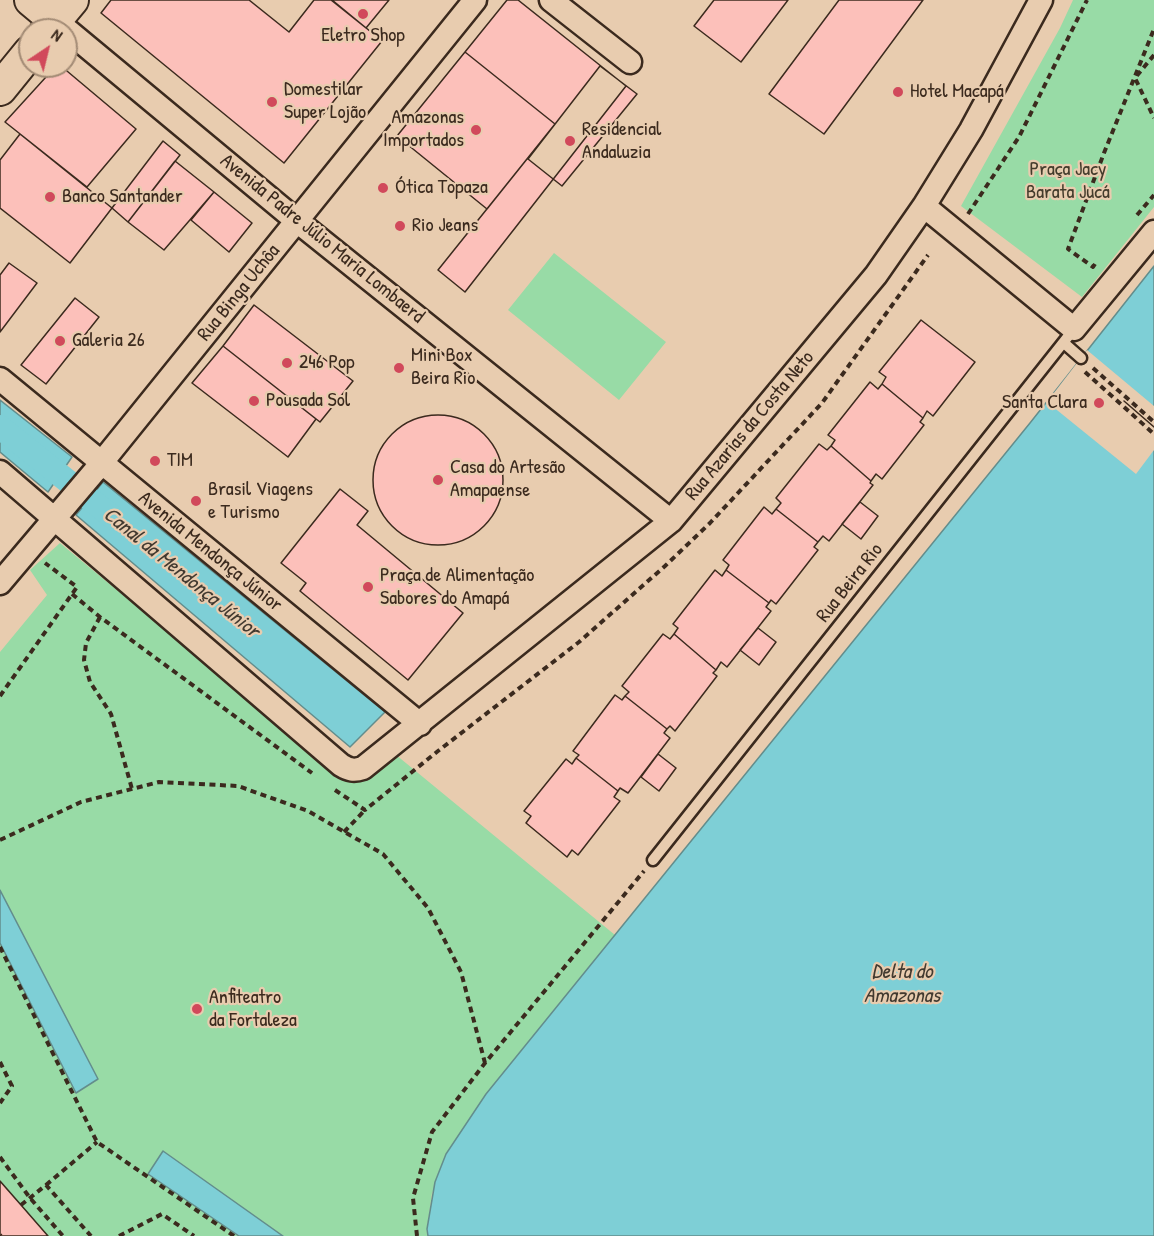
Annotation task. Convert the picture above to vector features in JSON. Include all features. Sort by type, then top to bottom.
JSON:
[{"type":"main road","name":"Avenida Padre Júlio Maria Lombaerd","points":[[31,0],[58,17]]},
{"type":"main road","points":[[0,89],[18,67]]},
{"type":"street","name":"Rua Binga Uchôa","points":[[0,583],[98,468],[475,0]]},
{"type":"street","points":[[551,0],[630,62]]},
{"type":"street","name":"Rua Azarias da Costa Neto","points":[[60,514],[341,765],[357,771],[363,768],[671,521],[876,275],[924,206],[971,130],[1041,0]]},
{"type":"street","name":"Avenida Padre Júlio Maria Lombaerd","points":[[58,17],[297,221],[671,521]]},
{"type":"street","points":[[924,206],[956,233],[1065,340],[1154,232]]},
{"type":"street","name":"Avenida Mendonça Júnior","points":[[0,380],[98,468],[420,724]]},
{"type":"street","points":[[0,472],[60,514]]},
{"type":"lane","points":[[1065,340],[1081,358]]},
{"type":"lane","name":"Rua Beira Rio","points":[[654,860],[1065,340]]},
{"type":"path","points":[[956,233],[1018,137],[1087,0]]},
{"type":"path","points":[[1101,258],[1093,267],[1068,249],[1154,29]]},
{"type":"path","points":[[1135,78],[1154,55]]},
{"type":"path","points":[[1135,78],[1154,118]]},
{"type":"path","points":[[1131,222],[1154,195]]},
{"type":"path","points":[[344,832],[365,810],[579,642],[710,524],[822,403],[928,255]]},
{"type":"path","points":[[1065,340],[1154,434]]},
{"type":"path","points":[[1081,358],[1154,422]]},
{"type":"path","points":[[0,696],[77,587],[29,550]]},
{"type":"path","points":[[72,594],[321,779]]},
{"type":"path","points":[[100,617],[86,644],[84,660],[90,682],[111,714],[132,789]]},
{"type":"path","points":[[0,840],[81,802],[159,782],[238,786],[308,811],[383,854],[428,908],[461,972],[485,1062]]},
{"type":"path","points":[[330,786],[365,810]]},
{"type":"path","points":[[417,1236],[413,1198],[432,1132],[485,1062],[654,860]]},
{"type":"path","points":[[0,947],[97,1142],[234,1236]]},
{"type":"path","points":[[0,1062],[12,1086],[0,1103]]},
{"type":"path","points":[[21,1205],[97,1142]]},
{"type":"path","points":[[0,1157],[30,1198],[63,1236]]},
{"type":"path","points":[[46,1185],[91,1236]]},
{"type":"path","points":[[119,1236],[162,1215],[194,1236]]},
{"type":"green space","name":"Praça Jacy Barata Jucá","points":[[1073,0],[1154,0],[1154,207],[1082,297],[961,206],[1060,28]]},
{"type":"green space","points":[[554,253],[666,342],[619,400],[508,310]]},
{"type":"green space","points":[[60,543],[341,775],[384,745],[615,935],[486,1094],[432,1193],[428,1236],[0,1236],[0,652],[47,595],[30,570]]},
{"type":"water","name":"Delta do Amazonas","points":[[1154,266],[1154,1236],[428,1236],[427,1229],[435,1182],[446,1154],[486,1094],[1030,423]]},
{"type":"water","points":[[0,400],[72,457],[48,492],[0,452]]},
{"type":"water","points":[[103,482],[385,712],[350,747],[76,515]]},
{"type":"water","points":[[0,890],[98,1079],[76,1093],[0,943]]},
{"type":"water","points":[[163,1151],[283,1236],[239,1236],[148,1174]]},
{"type":"pier","points":[[1087,350],[1154,406],[1154,450],[1136,474],[1047,402]]},
{"type":"building","name":"Domestilar Super Lojão","points":[[111,0],[249,0],[289,32],[314,0],[332,0],[382,41],[284,163],[101,13]]},
{"type":"building","name":"Eletro Shop","points":[[331,0],[389,0],[366,28]]},
{"type":"building","points":[[507,0],[518,0],[626,86],[465,292],[438,270],[555,124],[465,52]]},
{"type":"building","points":[[714,0],[788,0],[741,62],[694,26]]},
{"type":"building","points":[[839,0],[923,0],[824,134],[769,94]]},
{"type":"building","name":"Amazonas Importados","points":[[465,52],[555,124],[487,209],[397,136]]},
{"type":"building","name":"Residencial Andaluzia","points":[[600,66],[637,94],[562,186],[528,159]]},
{"type":"building","points":[[45,78],[75,78],[136,129],[87,187],[5,122]]},
{"type":"building","name":"Banco Santander","points":[[20,134],[112,208],[70,263],[0,208],[0,160]]},
{"type":"building","points":[[163,141],[180,155],[128,222],[112,208]]},
{"type":"building","points":[[175,161],[214,192],[164,250],[128,222]]},
{"type":"building","points":[[214,192],[252,223],[229,252],[191,220]]},
{"type":"building","points":[[9,263],[37,283],[0,332],[0,275]]},
{"type":"building","name":"Galeria 26","points":[[75,298],[99,317],[46,384],[21,365]]},
{"type":"building","name":"246 Pop","points":[[254,305],[353,381],[320,422],[223,346]]},
{"type":"building","points":[[921,320],[975,362],[933,416],[927,411],[923,418],[882,384],[886,377],[879,372]]},
{"type":"building","name":"Pousada Sol","points":[[223,346],[316,419],[288,457],[192,383]]},
{"type":"building","points":[[870,382],[878,389],[882,384],[923,418],[920,422],[924,425],[882,479],[876,474],[871,481],[831,446],[835,440],[828,435]]},
{"type":"building","name":"Casa do Artesão Amapaense","points":[[438,415],[463,420],[484,434],[498,455],[503,480],[498,505],[484,526],[463,540],[438,545],[413,540],[392,526],[378,505],[373,480],[378,455],[392,434],[413,420]]},
{"type":"building","points":[[819,444],[827,450],[831,446],[873,485],[829,541],[823,536],[818,542],[776,509],[781,503],[776,498]]},
{"type":"building","name":"Praça de Alimentação Sabores do Amapá","points":[[340,489],[368,511],[357,525],[463,613],[408,680],[300,591],[306,583],[281,563]]},
{"type":"building","points":[[860,502],[878,516],[861,539],[842,524]]},
{"type":"building","points":[[764,507],[772,514],[776,509],[818,542],[814,547],[818,550],[776,604],[771,600],[769,603],[726,570],[729,565],[723,560]]},
{"type":"building","points":[[715,570],[722,576],[726,570],[769,603],[766,607],[771,611],[727,667],[721,662],[716,670],[674,634],[678,628],[673,624]]},
{"type":"building","points":[[758,628],[776,642],[759,665],[740,650]]},
{"type":"building","points":[[663,634],[670,639],[674,634],[716,670],[713,673],[717,676],[675,731],[670,726],[667,729],[625,696],[629,692],[622,686]]},
{"type":"building","points":[[615,695],[622,700],[625,696],[667,729],[664,733],[670,738],[628,793],[620,788],[618,791],[576,758],[579,755],[573,751]]},
{"type":"building","points":[[658,754],[676,768],[659,791],[641,777]]},
{"type":"building","points":[[576,758],[618,791],[614,797],[620,801],[578,855],[572,850],[567,857],[526,823],[531,816],[524,811],[566,759],[572,764]]},
{"type":"building","points":[[0,1181],[21,1205],[48,1236],[0,1236]]},
{"type":"waterway","name":"Canal da Mendonça Júnior","points":[[0,427],[115,519]]},
{"type":"tram line","points":[[1124,401],[1154,427]]},
{"type":"place","name":"Eletro Shop","points":[[363,14]]},
{"type":"place","name":"Hotel Macapá","points":[[898,92]]},
{"type":"place","name":"Domestilar Super Lojão","points":[[272,102]]},
{"type":"place","name":"Amazonas Importados","points":[[476,130]]},
{"type":"place","name":"Residencial Andaluzia","points":[[570,141]]},
{"type":"place","name":"Ótica Topaza","points":[[383,188]]},
{"type":"place","name":"Banco Santander","points":[[50,197]]},
{"type":"place","name":"Rio Jeans","points":[[400,226]]},
{"type":"place","name":"Galeria 26","points":[[60,341]]},
{"type":"place","name":"246 Pop","points":[[287,363]]},
{"type":"place","name":"Mini Box Beira Rio","points":[[399,368]]},
{"type":"place","name":"Pousada Sol","points":[[254,401]]},
{"type":"place","name":"Santa Clara","points":[[1099,403]]},
{"type":"place","name":"TIM","points":[[155,461]]},
{"type":"place","name":"Casa do Artesão Amapaense","points":[[438,480]]},
{"type":"place","name":"Brasil Viagens e Turismo","points":[[196,501]]},
{"type":"place","name":"Praça de Alimentação Sabores do Amapá","points":[[368,587]]},
{"type":"place","name":"Anfiteatro da Fortaleza","points":[[197,1009]]}]
